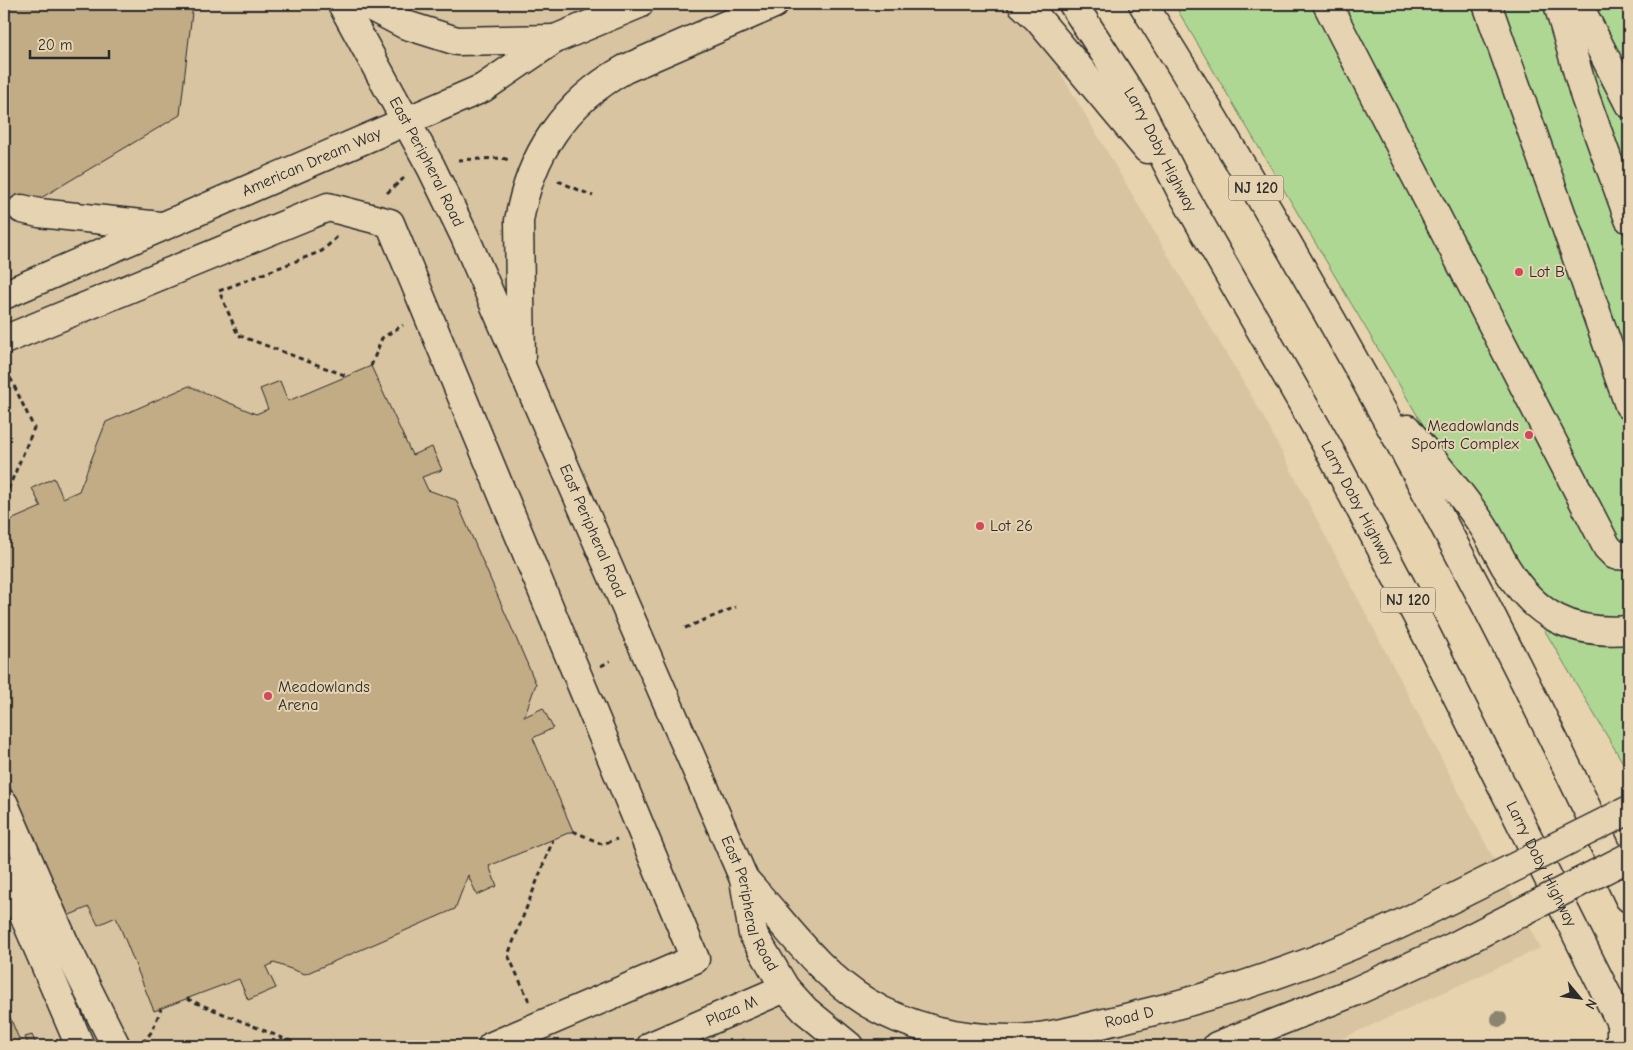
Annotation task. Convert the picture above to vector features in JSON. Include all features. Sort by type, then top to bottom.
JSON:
[{"type":"main road","name":"East Peripheral Road","points":[[342,4],[406,120],[465,237],[744,879],[753,934],[785,988],[810,1015],[849,1046]]},
{"type":"main road","points":[[366,4],[406,25],[457,41],[555,39]]},
{"type":"main road","name":"American Dream Way","points":[[4,295],[483,88],[555,39],[639,4]]},
{"type":"main road","points":[[521,364],[519,221],[522,201],[533,169],[557,125],[580,100],[608,78],[625,68],[774,4]]},
{"type":"main road","points":[[1022,4],[1048,30],[1179,187]]},
{"type":"main road","name":"Larry Doby Highway","points":[[1073,4],[1136,102],[1179,187],[1281,362],[1373,531],[1624,1035]]},
{"type":"main road","name":"NJ 120","points":[[1143,4],[1249,177],[1364,374],[1564,756],[1629,898]]},
{"type":"main road","points":[[1327,4],[1607,547],[1615,555],[1629,556]]},
{"type":"main road","points":[[1487,4],[1629,405]]},
{"type":"main road","points":[[1558,4],[1585,97],[1629,219]]},
{"type":"main road","points":[[1578,4],[1629,104]]},
{"type":"main road","points":[[4,340],[328,207],[390,223],[695,959],[492,1046]]},
{"type":"main road","points":[[22,209],[39,214],[161,226]]},
{"type":"main road","points":[[1364,374],[1482,523],[1505,566],[1535,606],[1576,627],[1593,631],[1629,630]]},
{"type":"main road","points":[[1564,756],[1629,851]]},
{"type":"main road","points":[[4,804],[64,942],[116,1046]]},
{"type":"main road","name":"Road D","points":[[744,879],[810,956],[845,987],[867,1002],[912,1022],[960,1035],[986,1038],[1039,1038],[1073,1031],[1253,984],[1350,948],[1629,810]]},
{"type":"main road","points":[[1217,1046],[1354,992],[1453,947],[1629,857]]},
{"type":"main road","points":[[4,869],[80,1046]]},
{"type":"main road","name":"Plaza M","points":[[651,1046],[785,988]]},
{"type":"path","points":[[457,160],[502,158],[510,161]]},
{"type":"path","points":[[554,179],[593,196]]},
{"type":"path","points":[[347,376],[238,335],[218,291],[322,250],[362,216]]},
{"type":"path","points":[[371,366],[382,338]]},
{"type":"path","points":[[4,378],[9,375],[34,428],[4,499]]},
{"type":"path","points":[[685,628],[736,607]]},
{"type":"path","points":[[574,831],[602,844]]},
{"type":"path","points":[[530,1004],[508,955],[553,840]]},
{"type":"path","points":[[187,999],[302,1046]]},
{"type":"path","points":[[141,1046],[152,1031],[161,1008]]},
{"type":"path","points":[[742,1039],[744,1046]]},
{"type":"shaded area","points":[[4,4],[1027,4],[1060,72],[1263,416],[1540,948],[1326,1046],[4,1046]]},
{"type":"green space","name":"Meadowlands Sports Complex","points":[[1174,4],[1629,4],[1629,773]]},
{"type":"building","points":[[4,4],[193,4],[180,115],[4,220]]},
{"type":"building","name":"Meadowlands Arena","points":[[371,366],[412,455],[432,447],[442,470],[422,477],[428,490],[456,500],[536,684],[524,717],[543,708],[553,728],[533,738],[573,831],[489,866],[497,886],[477,895],[468,875],[455,909],[305,974],[274,963],[266,967],[276,988],[248,1000],[239,979],[154,1011],[116,917],[98,925],[89,907],[65,917],[4,773],[4,663],[6,662],[4,656],[4,523],[41,507],[32,488],[54,478],[63,498],[79,491],[106,422],[189,386],[256,414],[268,409],[260,389],[280,381],[288,401]]},
{"type":"building","points":[[4,1003],[22,1046],[4,1046]]},
{"type":"building","points":[[32,1035],[37,1046],[29,1046],[25,1037]]},
{"type":"place","name":"Lot B","points":[[1519,272]]},
{"type":"place","name":"Meadowlands Sports Complex","points":[[1529,435]]},
{"type":"place","name":"Lot 26","points":[[980,526]]},
{"type":"place","name":"Meadowlands Arena","points":[[268,696]]}]
